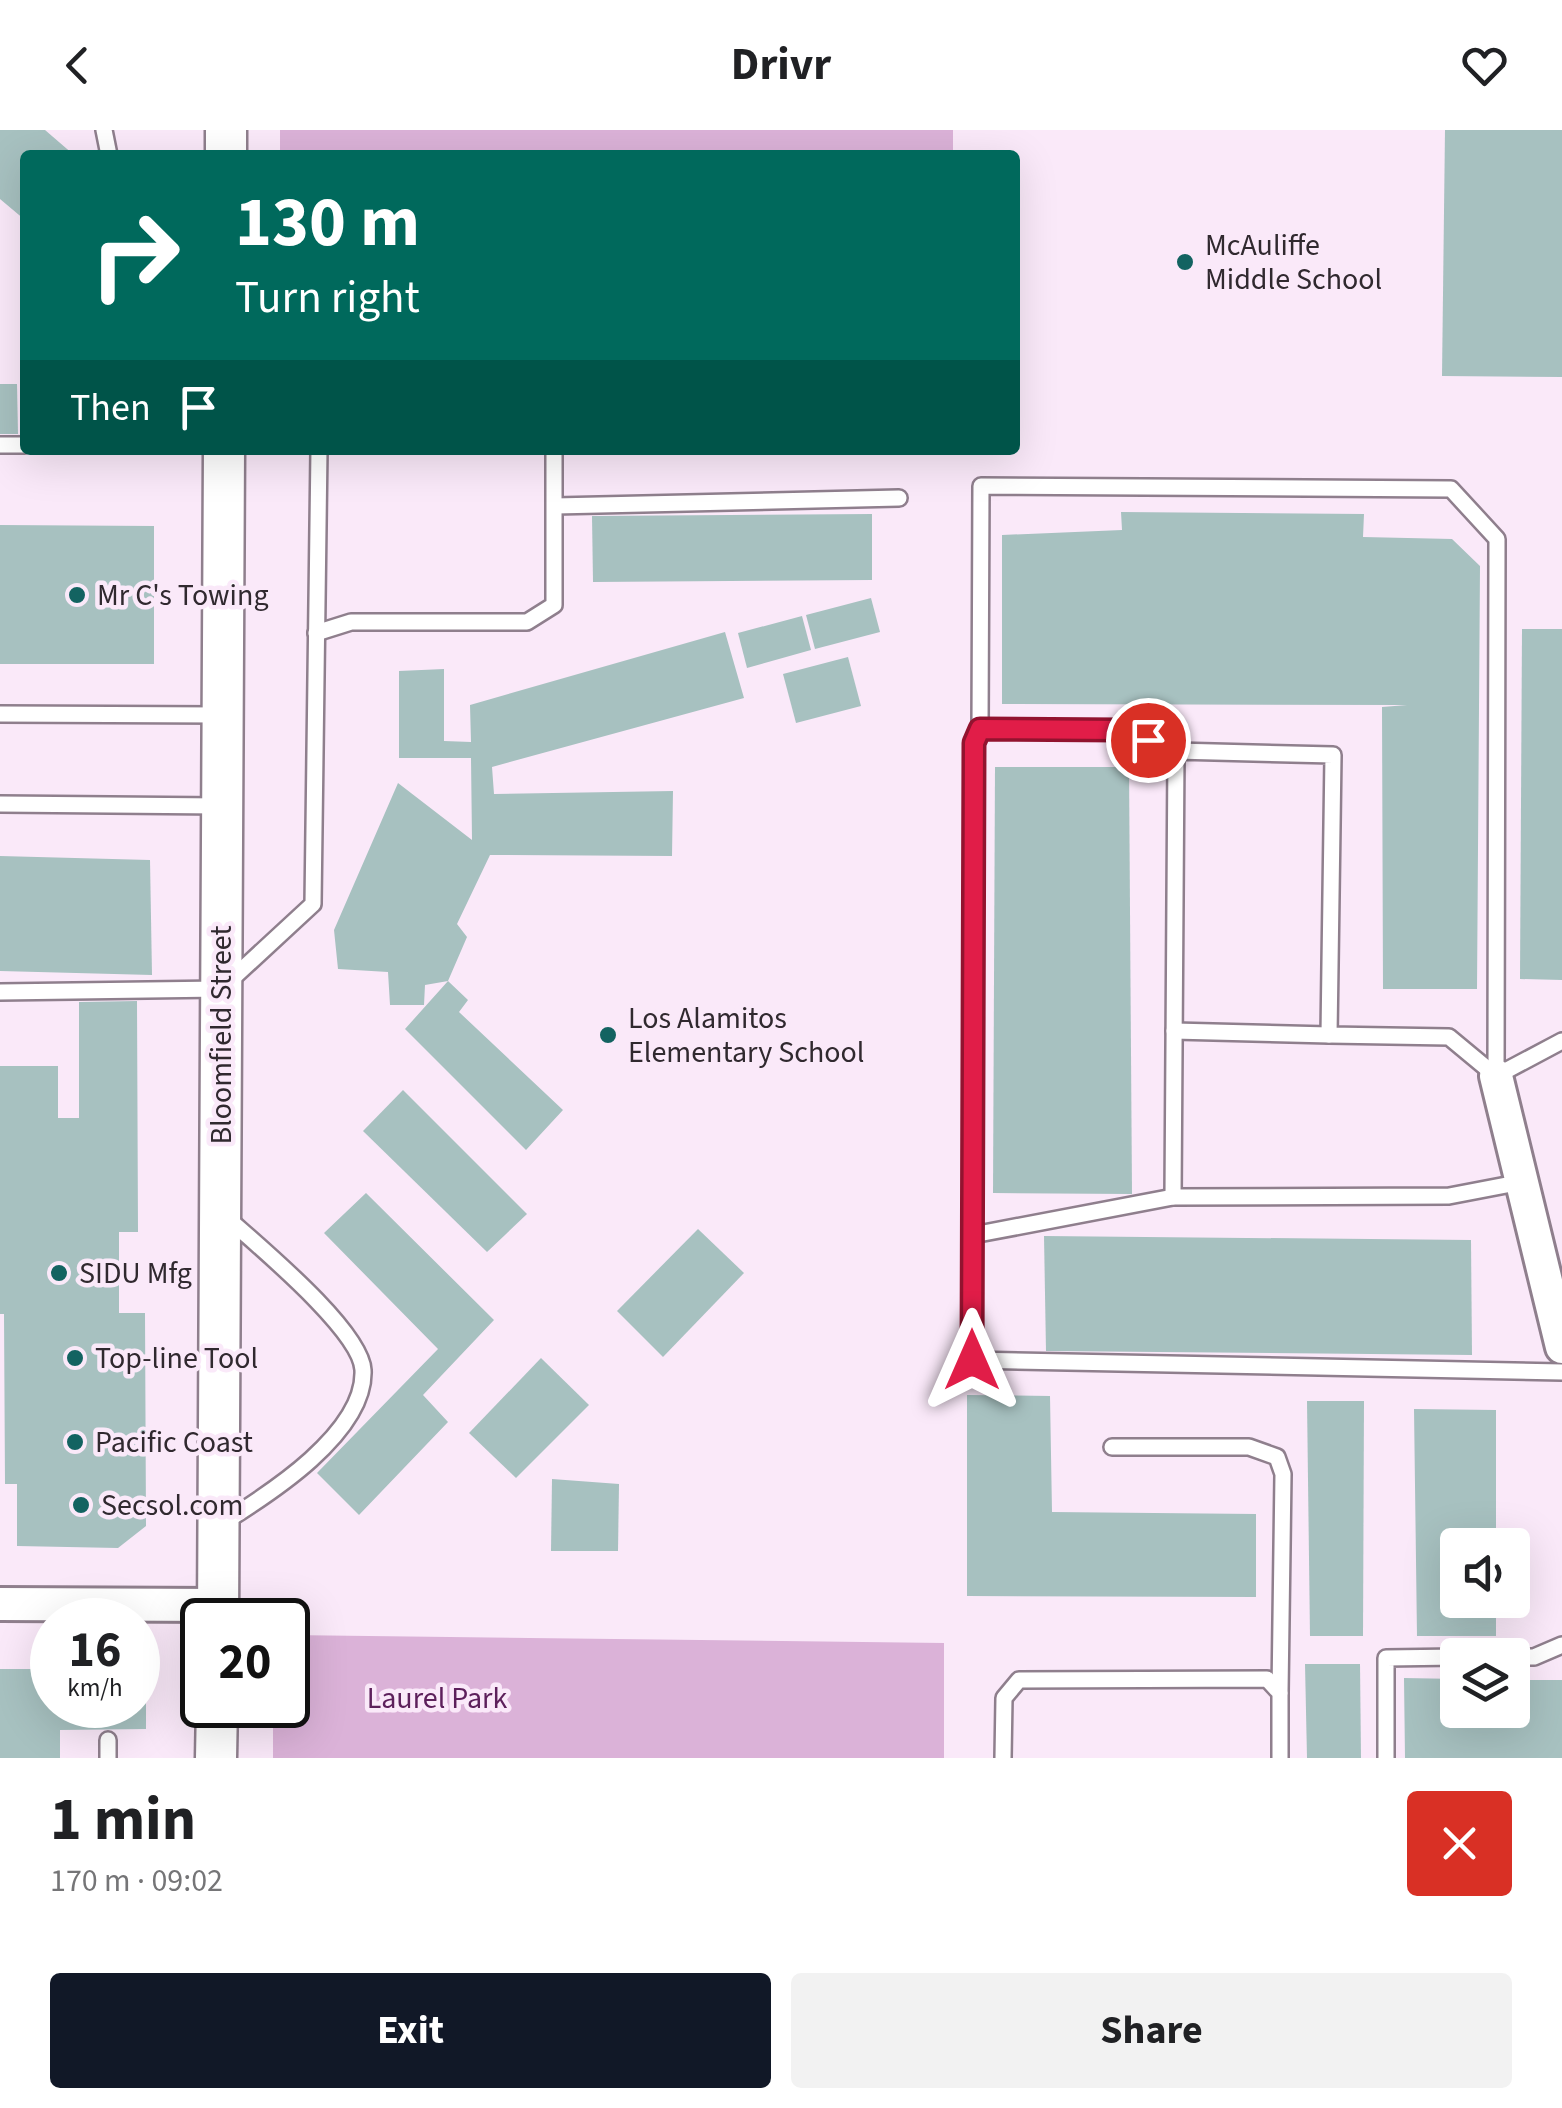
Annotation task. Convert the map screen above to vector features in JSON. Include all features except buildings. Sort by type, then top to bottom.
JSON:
[{"type":"street","name":"Bloomfield Street","points":[[218,1598],[224,455]]},
{"type":"street","points":[[1496,1076],[1562,1348]]},
{"type":"street","points":[[0,1604],[180,1611]]},
{"type":"street","points":[[216,1758],[217,1728]]},
{"type":"lane","points":[[0,992],[221,988],[313,904],[319,455]]},
{"type":"lane","points":[[316,633],[351,622],[527,622],[554,604],[554,455]]},
{"type":"lane","points":[[1496,1076],[1497,539],[1451,490],[981,486],[980,729],[974,743],[972,769],[972,1360],[1562,1372]]},
{"type":"lane","points":[[555,506],[900,498]]},
{"type":"lane","points":[[0,714],[224,715]]},
{"type":"lane","points":[[980,729],[1120,730],[1176,750],[1333,755],[1329,1035]]},
{"type":"lane","points":[[1173,1197],[1176,750]]},
{"type":"lane","points":[[0,804],[222,806]]},
{"type":"lane","points":[[1174,1031],[1449,1037],[1496,1076]]},
{"type":"lane","points":[[1496,1076],[1562,1041]]},
{"type":"lane","points":[[973,1235],[1173,1197],[1449,1196],[1522,1182]]},
{"type":"lane","points":[[218,1526],[276,1490],[308,1464],[354,1410],[363,1369],[346,1332],[220,1212]]},
{"type":"lane","points":[[1112,1448],[1249,1448],[1276,1457],[1282,1474],[1280,1758]]},
{"type":"lane","points":[[1530,1657],[1562,1646]]},
{"type":"lane","points":[[1386,1758],[1386,1658],[1440,1658]]},
{"type":"lane","points":[[1004,1758],[1004,1698],[1019,1680],[1267,1679],[1280,1693]]},
{"type":"lane","points":[[108,1740],[108,1758]]},
{"type":"green space","points":[[280,130],[953,130],[953,150],[280,150]]},
{"type":"green space","name":"Laurel Park","points":[[310,1635],[944,1643],[944,1758],[273,1758],[273,1728],[310,1728]]},
{"type":"place","name":"McAuliffe Middle School","points":[[1185,262]]},
{"type":"place","name":"Mr C's Towing","points":[[77,595]]},
{"type":"place","name":"Los Alamitos Elementary School","points":[[608,1035]]},
{"type":"place","name":"SIDU Mfg","points":[[59,1273]]},
{"type":"place","name":"Top-line Tool","points":[[75,1358]]},
{"type":"place","name":"Pacific Coast","points":[[75,1442]]},
{"type":"place","name":"Secsol.com","points":[[81,1505]]},
{"type":"route","points":[[972,1360],[974,743],[980,729],[1120,730],[1148,740]]}]
